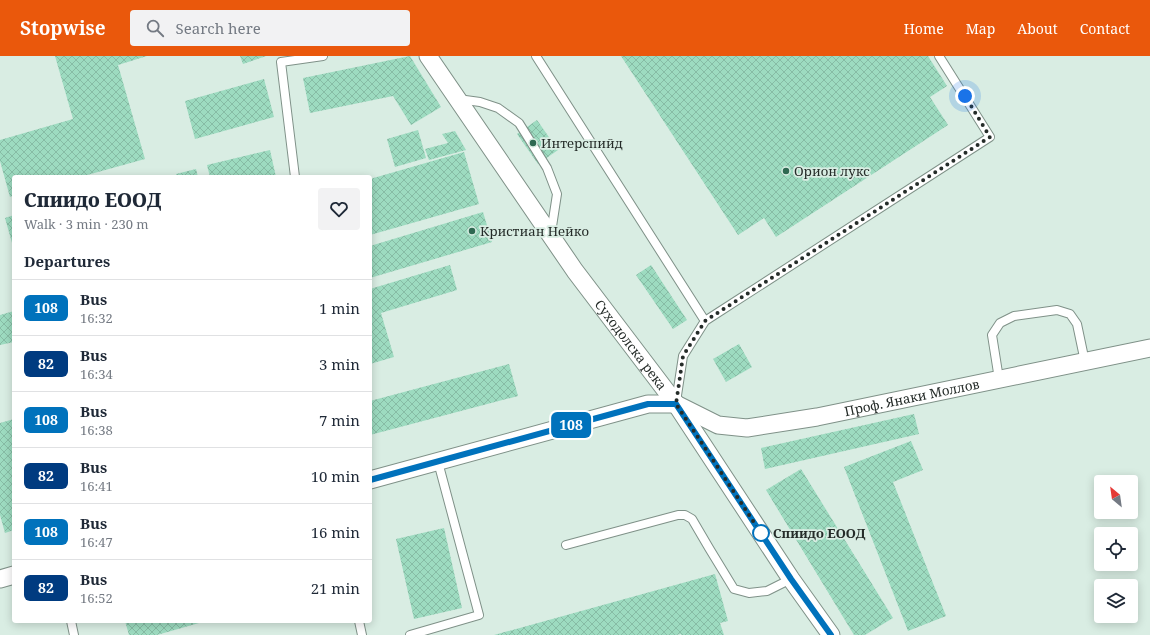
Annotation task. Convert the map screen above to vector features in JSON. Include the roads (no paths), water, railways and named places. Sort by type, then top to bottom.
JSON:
[{"type":"street","name":"Суходолска река","points":[[428,56],[575,271],[676,404],[791,579],[831,635]]},
{"type":"street","name":"Проф. Янаки Моллов","points":[[676,404],[718,425],[747,428],[817,417],[1150,348]]},
{"type":"street","points":[[372,479],[648,404],[676,404]]},
{"type":"street","points":[[0,579],[12,576]]},
{"type":"lane","points":[[295,175],[281,62],[323,56]]},
{"type":"lane","points":[[536,56],[705,321]]},
{"type":"lane","points":[[676,404],[683,356],[705,321],[990,137],[939,56]]},
{"type":"lane","points":[[458,99],[480,102],[498,108],[519,123],[547,168],[557,194],[551,235]]},
{"type":"lane","points":[[999,379],[992,334],[1000,323],[1014,316],[1057,310],[1070,314],[1077,324],[1085,362]]},
{"type":"lane","points":[[410,635],[479,615],[438,462]]},
{"type":"lane","points":[[566,545],[678,515],[685,515],[692,519],[734,589],[749,594],[767,591],[791,579]]},
{"type":"lane","points":[[71,623],[74,635]]},
{"type":"lane","points":[[359,623],[362,635]]},
{"type":"place","name":"Интерспийд","points":[[533,143]]},
{"type":"place","name":"Орион лукс","points":[[786,171]]},
{"type":"place","name":"Кристиан Нейко","points":[[472,231]]},
{"type":"place","name":"Спиидо ЕООД","points":[[761,533]]}]
